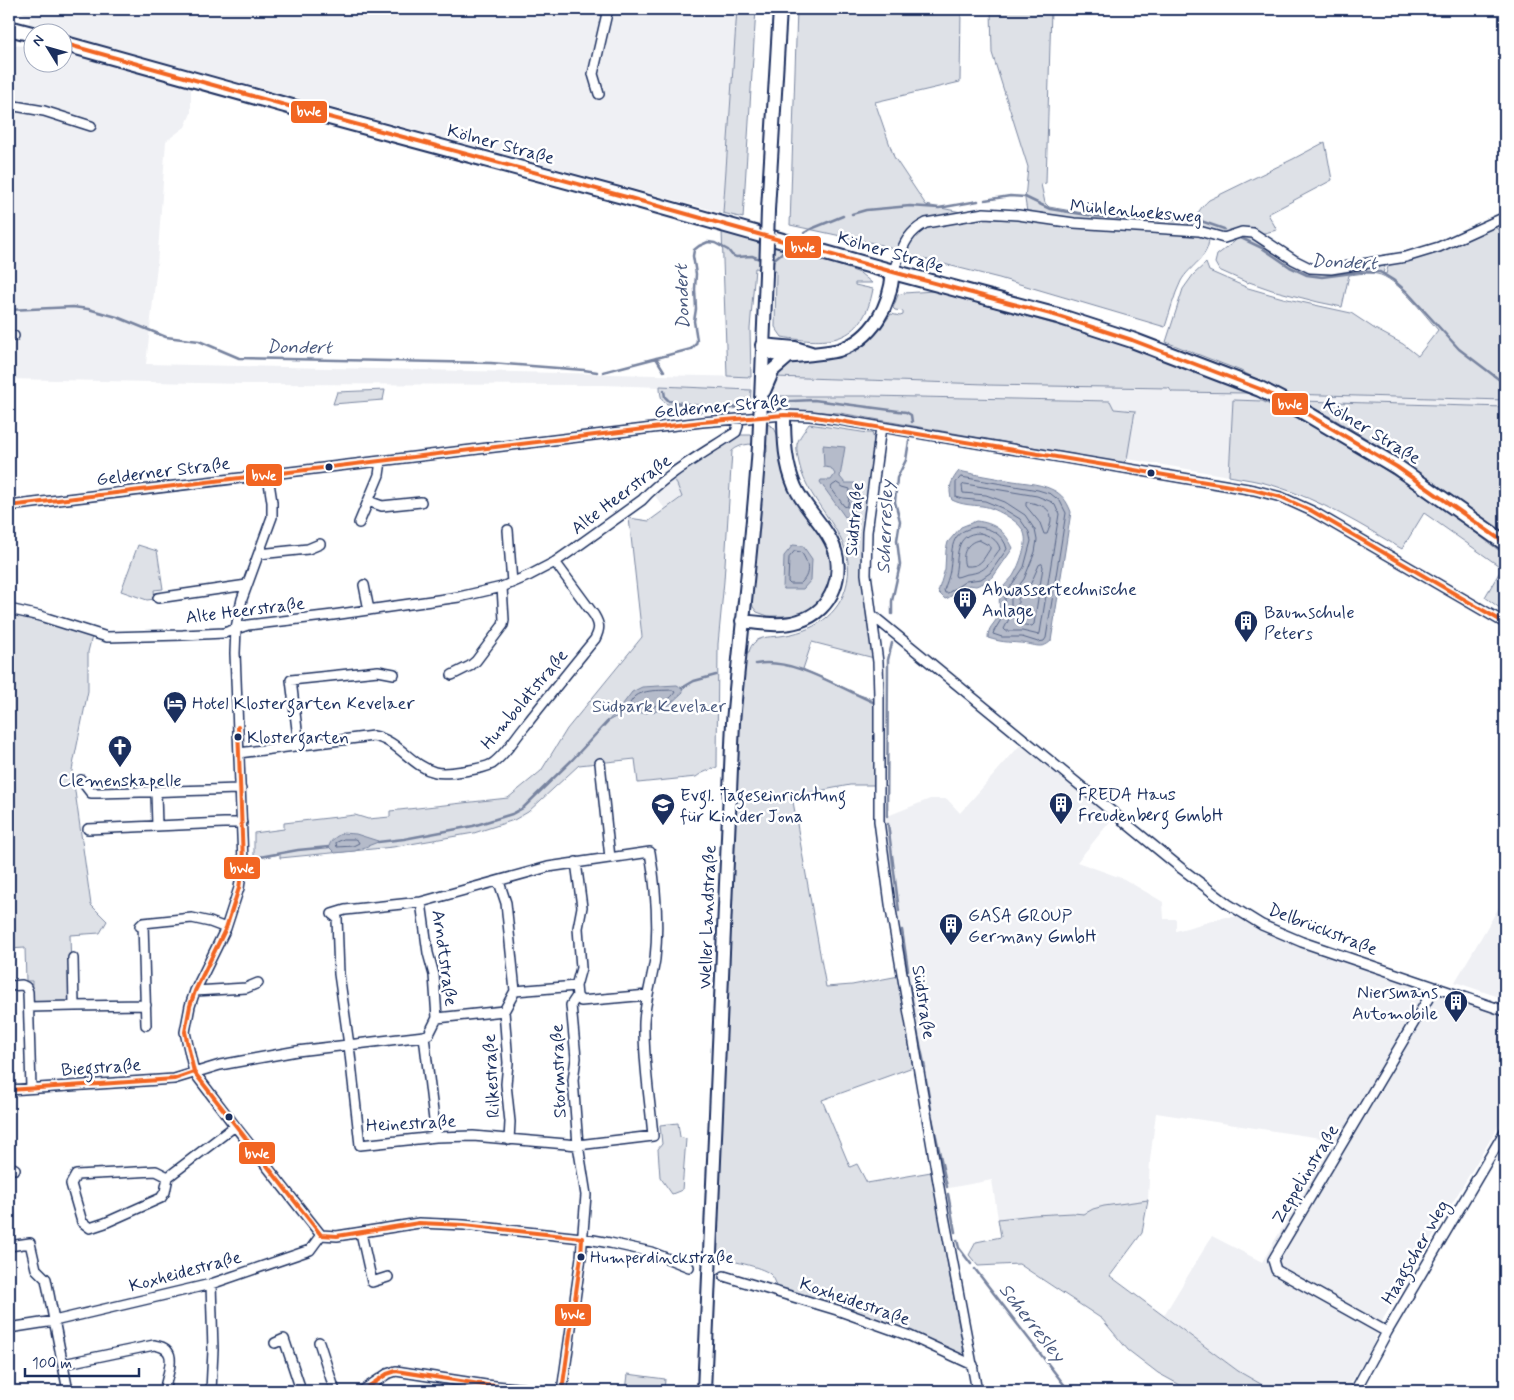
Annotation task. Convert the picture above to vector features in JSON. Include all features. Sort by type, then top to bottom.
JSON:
[{"type":"main road","points":[[780,9],[762,345],[767,370],[788,357]]},
{"type":"main road","points":[[9,18],[9,27],[22,31]]},
{"type":"main road","name":"Kölner Straße","points":[[72,45],[1058,316],[1132,340],[1260,389],[1299,409],[1397,467],[1505,543]]},
{"type":"main road","points":[[762,345],[773,354],[788,357],[842,349],[869,332],[882,314],[892,288],[893,272]]},
{"type":"main road","points":[[762,345],[795,348],[813,354]]},
{"type":"main road","name":"Weller Landstraße","points":[[704,1391],[733,722],[754,513],[760,400],[767,370]]},
{"type":"main road","points":[[742,621],[780,624],[807,618],[825,605],[834,589],[838,576],[837,558],[832,541],[799,494],[790,474],[785,450],[784,415]]},
{"type":"street","points":[[599,94],[593,74],[608,9]]},
{"type":"street","points":[[9,105],[44,111],[91,126]]},
{"type":"street","name":"Mühlenhoeksweg","points":[[893,272],[904,243],[918,227],[926,223],[984,213],[1018,214],[1074,223],[1199,230],[1224,238],[1242,232],[1253,233],[1294,260],[1310,268],[1331,269],[1406,257],[1439,247],[1505,216]]},
{"type":"street","name":"Gelderner Straße","points":[[9,506],[702,422],[784,415],[810,416],[1254,490],[1281,497],[1312,511],[1505,624]]},
{"type":"street","name":"Alte Heerstraße","points":[[9,609],[40,616],[106,637],[224,633],[248,625],[459,597],[502,587],[530,576],[555,562],[642,500],[651,490],[668,477],[736,432],[738,419]]},
{"type":"street","name":"Südstraße","points":[[882,427],[867,532],[866,574],[878,662],[879,821],[890,904],[944,1216],[977,1391]]},
{"type":"street","points":[[359,523],[379,475],[381,461]]},
{"type":"street","points":[[268,476],[272,517],[247,585],[236,628],[235,653],[244,862],[239,888],[226,928],[190,1006],[185,1032],[194,1072],[321,1235],[337,1236],[419,1223],[464,1225],[582,1238],[651,1252],[688,1267]]},
{"type":"street","points":[[368,501],[382,506],[421,502]]},
{"type":"street","points":[[508,530],[512,583]]},
{"type":"street","points":[[258,554],[308,549],[320,544]]},
{"type":"street","name":"Humboldtstraße","points":[[239,753],[373,736],[388,740],[421,766],[437,773],[480,768],[491,764],[509,746],[589,647],[600,630],[599,623],[594,615],[555,562]]},
{"type":"street","points":[[158,598],[247,585]]},
{"type":"street","points":[[364,585],[369,610]]},
{"type":"street","points":[[452,675],[470,666],[503,625],[502,587]]},
{"type":"street","name":"Delbrückstraße","points":[[872,614],[1182,869],[1228,904],[1262,924],[1302,942],[1505,1011]]},
{"type":"street","points":[[299,746],[291,680],[378,670],[394,674]]},
{"type":"street","points":[[600,763],[610,858]]},
{"type":"street","points":[[81,780],[91,793],[156,793],[241,789]]},
{"type":"street","points":[[156,793],[158,826]]},
{"type":"street","points":[[88,828],[242,823]]},
{"type":"street","name":"Heinestraße","points":[[650,852],[658,927],[655,960],[644,1020],[644,1044],[653,1136],[578,1145],[473,1136],[436,1137],[360,1145],[339,974],[337,918],[332,914],[345,910],[421,902],[548,867],[610,858],[650,852]]},
{"type":"street","points":[[515,991],[576,986],[581,968],[578,928],[582,907],[576,862]]},
{"type":"street","points":[[436,1137],[424,1036],[428,1034],[437,1018],[504,1011],[515,991],[506,903],[499,882]]},
{"type":"street","name":"Arndtstraße","points":[[421,902],[428,953],[434,975],[437,1018]]},
{"type":"street","points":[[146,1025],[140,925],[192,918],[226,928]]},
{"type":"street","points":[[73,958],[74,1006]]},
{"type":"street","points":[[195,992],[246,988],[258,983]]},
{"type":"street","points":[[9,986],[22,985],[26,987],[28,992],[31,1088]]},
{"type":"street","name":"Stormstraße","points":[[576,986],[577,996],[571,1005],[576,1058],[573,1080],[578,1145],[586,1195],[582,1238]]},
{"type":"street","name":"Zeppelinstraße","points":[[1387,1332],[1276,1270],[1274,1260],[1435,987]]},
{"type":"street","points":[[577,996],[581,1002],[648,995]]},
{"type":"street","points":[[29,1006],[146,1005]]},
{"type":"street","name":"Rilkestraße","points":[[504,1011],[508,1063],[506,1084],[510,1122],[509,1140]]},
{"type":"street","name":"Biegstraße","points":[[9,1090],[174,1079],[220,1065],[297,1051],[424,1036]]},
{"type":"street","points":[[168,1177],[156,1171],[76,1175],[71,1184],[82,1222],[90,1228],[105,1223],[161,1198],[165,1192],[168,1177],[235,1126]]},
{"type":"street","name":"Haagscher Weg","points":[[1354,1391],[1505,1131]]},
{"type":"street","points":[[361,1233],[372,1282],[388,1277]]},
{"type":"street","name":"Koxheidestraße","points":[[9,1328],[54,1321],[211,1284],[310,1250],[321,1235]]},
{"type":"street","points":[[562,1391],[582,1238]]},
{"type":"street","points":[[9,1246],[30,1243],[36,1269],[46,1279],[68,1391]]},
{"type":"street","name":"Koxheidestraße","points":[[724,1276],[837,1310],[910,1336],[973,1365]]},
{"type":"street","points":[[211,1284],[212,1391]]},
{"type":"street","points":[[275,1343],[284,1339],[299,1384],[299,1391]]},
{"type":"street","points":[[319,1342],[335,1391]]},
{"type":"street","points":[[63,1364],[154,1345],[169,1352],[171,1358],[164,1391]]},
{"type":"street","points":[[362,1391],[386,1374],[396,1371],[485,1388],[546,1391]]},
{"type":"shaded area","points":[[18,9],[737,9],[723,213],[196,71],[191,87],[191,113],[185,127],[166,141],[157,265],[146,364],[751,377],[751,390],[603,385],[245,384],[9,379],[9,50],[14,45],[22,46],[22,72],[72,72],[72,22],[29,22],[30,18]]},
{"type":"shaded area","points":[[775,377],[987,385],[1170,388],[1172,392],[1248,393],[1262,401],[1233,400],[1229,476],[1127,459],[1135,411],[1114,409],[1110,401],[772,396]]},
{"type":"shaded area","points":[[1286,394],[1505,400],[1505,407],[1301,401]]},
{"type":"shaded area","points":[[674,477],[682,496],[665,509],[653,493]]},
{"type":"shaded area","points":[[1022,743],[1112,819],[1077,862],[1124,879],[1163,902],[1164,919],[1176,919],[1176,931],[1226,917],[1238,917],[1266,933],[1299,947],[1505,1017],[1505,1115],[1383,1319],[1371,1349],[1346,1391],[1273,1391],[1238,1371],[1164,1315],[1212,1236],[1262,1262],[1334,1140],[1156,1113],[1150,1160],[1148,1200],[1104,1206],[1084,1214],[1034,1215],[998,1219],[992,1180],[949,1188],[935,1157],[879,821],[930,799],[947,799],[960,813]]},
{"type":"shaded area","points":[[1505,897],[1505,999],[1455,982]]},
{"type":"green space","points":[[737,9],[756,9],[743,218],[723,213]]},
{"type":"green space","points":[[797,9],[961,9],[960,82],[875,102],[894,157],[926,205],[996,219],[1028,220],[1113,230],[1203,235],[1209,239],[1208,246],[1202,257],[1181,281],[1165,327],[999,278],[916,257],[878,244],[790,225]]},
{"type":"green space","points":[[991,9],[1051,9],[1046,183],[1041,184],[1045,203],[1049,207],[1094,215],[1190,217],[1188,226],[1094,221],[1027,212],[1025,199],[1028,167],[992,53]]},
{"type":"green space","points":[[1325,142],[1332,180],[1268,214],[1277,230],[1260,234],[1225,235],[1194,226],[1203,205],[1209,200]]},
{"type":"green space","points":[[1493,226],[1505,234],[1505,324],[1501,327],[1505,340],[1505,400],[1286,394],[1241,371],[1166,342],[1183,289],[1193,275],[1206,263],[1209,271],[1248,288],[1351,313],[1403,344],[1418,356],[1438,330],[1401,289],[1385,277],[1370,273],[1349,275],[1342,307],[1248,283],[1219,270],[1215,263],[1217,255],[1234,242],[1239,235],[1247,234],[1308,269],[1382,264],[1385,267],[1383,273],[1386,274],[1392,262]]},
{"type":"green space","points":[[722,231],[810,255],[860,273],[872,283],[855,283],[855,285],[873,289],[868,307],[861,321],[841,337],[828,340],[814,341],[782,337],[775,327],[776,271],[755,268],[750,329],[751,377],[727,376]]},
{"type":"green space","points":[[933,291],[1123,345],[1203,373],[1248,393],[1172,392],[1169,388],[987,385],[775,377],[790,364],[809,359],[839,356],[855,350],[872,337],[891,314],[903,315],[903,311],[893,308],[898,295]]},
{"type":"green space","points":[[660,386],[751,390],[750,407],[695,413],[691,408],[684,405],[666,403],[661,395]]},
{"type":"green space","points":[[385,390],[383,400],[333,404],[337,392]]},
{"type":"green space","points":[[772,396],[1110,401],[1114,409],[1135,411],[1127,459],[1123,463],[840,413],[772,411]]},
{"type":"green space","points":[[1233,400],[1262,401],[1309,424],[1355,450],[1440,506],[1505,555],[1505,612],[1485,597],[1502,568],[1424,513],[1402,549],[1308,498],[1269,484],[1229,476]]},
{"type":"green space","points":[[1301,401],[1505,407],[1505,534],[1380,447]]},
{"type":"green space","name":"Südpark Kevelaer","points":[[768,424],[774,428],[777,434],[782,458],[803,507],[832,554],[833,581],[817,607],[800,615],[768,616],[757,612],[753,607],[751,596],[767,445],[744,445],[732,451],[718,644],[717,767],[696,777],[638,783],[635,759],[579,765],[528,812],[514,820],[474,833],[393,847],[280,858],[280,854],[254,859],[254,833],[284,829],[284,823],[355,815],[368,819],[390,817],[390,811],[508,798],[541,771],[567,729],[642,637],[629,518],[649,521],[682,497],[674,477],[715,448],[738,435],[767,435]]},
{"type":"green space","points":[[809,424],[872,433],[874,439],[863,533],[874,658],[812,642],[803,669],[859,695],[876,699],[875,785],[850,785],[792,796],[826,987],[852,985],[899,976],[913,1067],[822,1100],[850,1167],[857,1164],[867,1183],[931,1172],[963,1348],[963,1353],[959,1355],[881,1320],[778,1289],[773,1277],[766,1271],[716,1257],[736,765],[745,652],[749,652],[753,644],[760,639],[803,631],[823,620],[838,605],[847,583],[848,566],[845,550],[839,536],[804,479],[799,463],[797,444]]},
{"type":"green space","points":[[138,545],[157,551],[163,589],[154,590],[155,599],[147,600],[121,591]]},
{"type":"green space","points":[[9,613],[92,636],[88,652],[88,691],[72,770],[91,905],[107,921],[100,933],[70,935],[72,1004],[31,1005],[32,981],[26,981],[25,948],[9,949]]},
{"type":"green space","points":[[678,1123],[680,1137],[686,1139],[682,1190],[672,1194],[660,1177],[658,1149],[662,1144],[660,1125]]},
{"type":"green space","points":[[1148,1200],[1142,1233],[1110,1276],[1238,1371],[1273,1391],[1191,1391],[1158,1373],[1128,1350],[1102,1319],[1019,1264],[978,1266],[969,1255],[976,1242],[1001,1237],[998,1219],[1034,1215],[1084,1214],[1104,1206]]},
{"type":"green space","points":[[628,1374],[665,1379],[664,1391],[626,1391]]},
{"type":"water","points":[[823,445],[845,447],[840,477],[845,483],[855,483],[856,485],[852,517],[845,517],[820,482],[821,480],[831,480],[835,474],[831,468],[824,467]]},
{"type":"water","points":[[959,471],[1045,487],[1061,495],[1071,512],[1051,641],[1044,646],[988,638],[990,629],[998,615],[1001,591],[1017,568],[1024,548],[1025,537],[1022,528],[1018,524],[998,511],[952,500],[951,484]]},
{"type":"water","points":[[976,521],[999,529],[1007,537],[1013,548],[993,577],[976,586],[969,585],[945,599],[938,592],[945,569],[948,542],[961,527]]},
{"type":"water","points":[[793,545],[803,546],[812,559],[811,580],[803,589],[783,589],[784,556]]},
{"type":"water","points":[[677,685],[682,688],[683,692],[668,706],[657,711],[645,713],[623,713],[608,721],[632,692],[642,687]]},
{"type":"water","points":[[342,833],[356,834],[378,842],[355,851],[335,853],[329,847],[331,842]]},
{"type":"waterway","name":"Dondert","points":[[985,200],[1010,196],[1025,197],[1050,209],[1094,216],[1116,218],[1190,218]]},
{"type":"waterway","name":"Dondert","points":[[852,214],[866,210],[910,206],[939,208],[978,201]]},
{"type":"waterway","name":"Dondert","points":[[804,233],[843,216]]},
{"type":"waterway","name":"Dondert","points":[[1198,220],[1224,229]]},
{"type":"waterway","name":"Dondert","points":[[1239,237],[1262,248],[1290,267],[1307,275],[1322,277],[1360,272],[1380,272],[1407,292],[1459,349],[1505,384]]},
{"type":"waterway","name":"Dondert","points":[[603,372],[691,349],[696,344],[694,321],[696,274],[693,256],[694,250],[699,246],[708,242],[715,243],[736,257],[752,256],[762,260]]},
{"type":"waterway","name":"Dondert","points":[[770,261],[783,252]]},
{"type":"waterway","name":"Dondert","points":[[9,310],[73,307],[88,309],[117,317],[166,337],[199,341],[239,358],[491,363],[597,372]]},
{"type":"waterway","name":"Scherresley","points":[[656,358],[664,371]]},
{"type":"waterway","name":"Scherresley","points":[[664,391],[665,397],[669,401],[718,409],[750,405]]},
{"type":"waterway","name":"Scherresley","points":[[770,402],[814,400],[906,412],[911,415],[912,422]]},
{"type":"waterway","name":"Scherresley","points":[[892,614],[892,601],[900,565],[897,540],[900,521],[895,502],[897,478],[906,460],[909,441]]},
{"type":"waterway","name":"Scherresley","points":[[887,816],[888,660],[892,643]]},
{"type":"waterway","points":[[756,664],[786,665],[817,676],[875,703]]},
{"type":"waterway","points":[[682,688],[694,681],[716,675]]},
{"type":"waterway","points":[[378,842],[473,826],[512,814],[523,808],[572,760],[608,721]]},
{"type":"waterway","name":"Scherresley","points":[[888,824],[899,911]]},
{"type":"waterway","points":[[254,858],[298,850],[329,847]]},
{"type":"waterway","name":"Scherresley","points":[[902,930],[908,970]]},
{"type":"waterway","name":"Scherresley","points":[[910,987],[914,1014]]},
{"type":"waterway","name":"Scherresley","points":[[916,1026],[925,1068]]},
{"type":"waterway","name":"Scherresley","points":[[926,1080],[931,1109]]},
{"type":"waterway","name":"Scherresley","points":[[932,1118],[947,1187]]},
{"type":"waterway","name":"Scherresley","points":[[948,1194],[955,1232]]},
{"type":"waterway","name":"Scherresley","points":[[957,1240],[959,1248],[971,1264]]},
{"type":"waterway","name":"Scherresley","points":[[975,1269],[1069,1391]]},
{"type":"transit line","name":"bWe","points":[[72,46],[1058,316],[1132,340],[1260,389],[1299,409],[1397,467],[1505,543]]},
{"type":"transit line","name":"bWe","points":[[9,506],[702,422],[784,415],[810,416],[1254,490],[1281,497],[1312,511],[1505,623]]},
{"type":"transit line","name":"bWe","points":[[238,727],[243,862],[239,888],[226,928],[195,991],[185,1032],[194,1072],[321,1235]]},
{"type":"transit line","name":"bWe","points":[[9,1090],[174,1079],[194,1072]]},
{"type":"transit line","name":"bWe","points":[[321,1235],[337,1236],[419,1223],[464,1225],[582,1238]]},
{"type":"transit line","name":"bWe","points":[[562,1391],[582,1238]]},
{"type":"transit line","name":"bWe","points":[[362,1391],[387,1374],[396,1371],[486,1385],[546,1391]]},
{"type":"place","name":"Abwassertechnische Anlage","points":[[965,620]]},
{"type":"place","name":"Baumschule Peters","points":[[1246,643]]},
{"type":"place","name":"Hotel Klostergarten Kevelaer","points":[[175,724]]},
{"type":"place","name":"Klostergarten","points":[[238,737]]},
{"type":"place","name":"Clemenskapelle","points":[[120,768]]},
{"type":"place","name":"FREDA Haus Freudenberg GmbH","points":[[1061,825]]},
{"type":"place","name":"Evgl. Tageseinrichtung für Kinder Jona","points":[[663,826]]},
{"type":"place","name":"GASA GROUP Germany GmbH","points":[[951,946]]},
{"type":"place","name":"Niersmans Automobile","points":[[1456,1023]]},
{"type":"place","name":"Humperdinckstraße","points":[[581,1257]]}]
